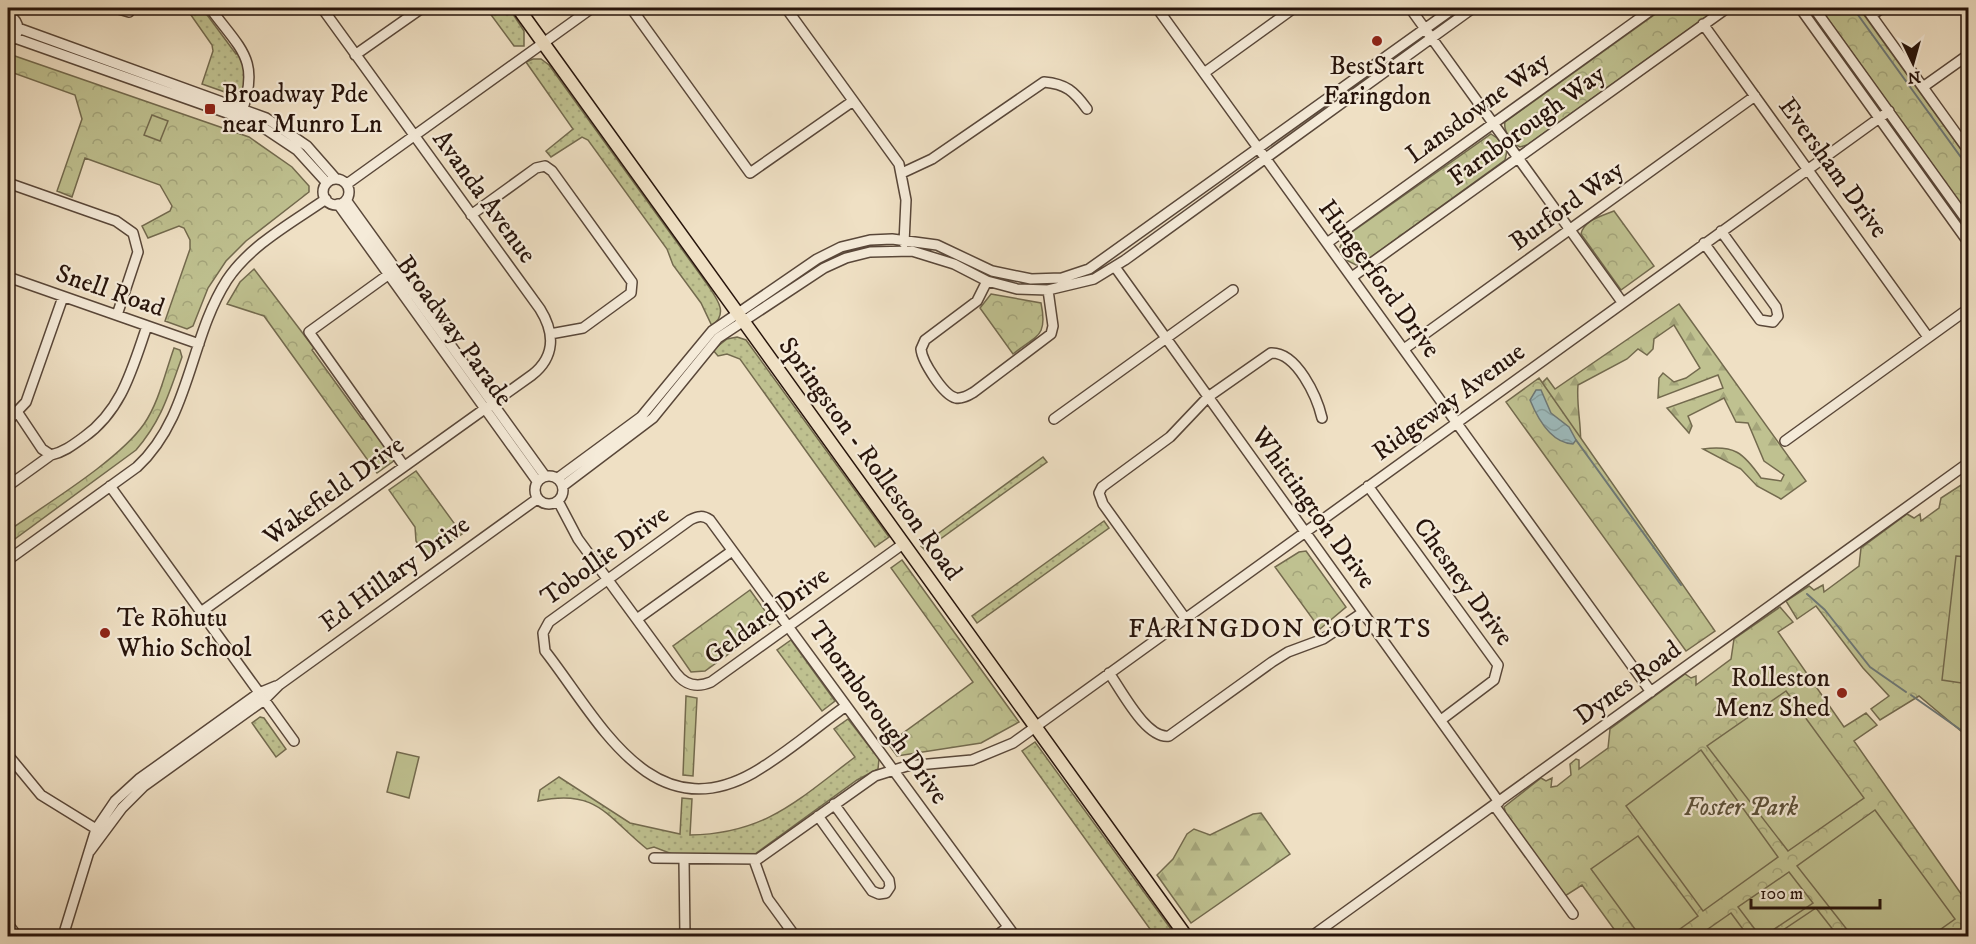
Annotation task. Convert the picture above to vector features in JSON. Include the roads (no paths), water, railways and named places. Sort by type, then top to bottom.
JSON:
[{"type":"main road","name":"Springston - Rolleston Road","points":[[518,8],[1186,936]]},
{"type":"street","points":[[115,8],[129,12]]},
{"type":"street","points":[[210,8],[247,59],[251,83],[242,112]]},
{"type":"street","name":"Avanda Avenue","points":[[322,8],[540,309],[550,334]]},
{"type":"street","points":[[355,55],[422,8]]},
{"type":"street","points":[[10,13],[16,21],[14,36],[242,112],[289,143],[331,181],[346,184],[592,8]]},
{"type":"street","points":[[631,8],[750,173],[853,101]]},
{"type":"street","points":[[786,8],[899,164],[906,200],[903,251]]},
{"type":"street","name":"Hungerford Drive","points":[[1157,8],[1651,692]]},
{"type":"street","points":[[1204,73],[1294,8]]},
{"type":"street","points":[[1410,8],[1622,302]]},
{"type":"street","points":[[560,482],[562,495],[558,501],[545,504],[537,499],[534,490],[541,479],[560,482],[640,417],[695,349],[817,259],[841,247],[870,240],[904,239],[937,245],[992,272],[1016,278],[1062,278],[1089,269],[1454,8]]},
{"type":"street","points":[[741,317],[824,268],[846,258],[870,252],[903,251],[935,256],[987,281],[1017,289],[1048,290],[1094,279],[1115,267],[1473,8]]},
{"type":"street","name":"Lansdowne Way","points":[[1327,243],[1653,8]]},
{"type":"street","name":"Farnborough Way","points":[[1352,277],[1727,8]]},
{"type":"street","points":[[1800,8],[1968,242]]},
{"type":"street","points":[[1814,8],[1968,222]]},
{"type":"street","points":[[1882,8],[1869,11],[1968,150]]},
{"type":"street","name":"Eversham Drive","points":[[1703,24],[1928,337]]},
{"type":"street","points":[[1923,87],[1968,55]]},
{"type":"street","points":[[902,173],[932,159],[1044,82],[1060,83],[1072,89],[1087,109]]},
{"type":"street","name":"Burford Way","points":[[1404,349],[1755,96]]},
{"type":"street","name":"Ridgeway Avenue","points":[[754,860],[772,851],[863,783],[892,770],[972,760],[1002,749],[1889,111]]},
{"type":"street","points":[[471,215],[536,168],[545,166],[558,179],[632,282],[631,293],[583,328],[550,334],[551,349],[545,363],[488,406]]},
{"type":"street","points":[[1216,179],[1223,188]]},
{"type":"street","points":[[326,199],[323,192],[331,181]]},
{"type":"street","points":[[8,183],[116,221],[133,233],[138,252],[117,315]]},
{"type":"street","points":[[8,560],[145,459],[165,434],[179,404],[212,309],[236,268],[258,248],[326,199],[342,202],[349,192],[346,184]]},
{"type":"street","name":"Broadway Parade","points":[[342,202],[541,479]]},
{"type":"street","points":[[1704,243],[1760,320],[1773,322],[1778,315],[1776,307],[1721,231]]},
{"type":"street","name":"Whittington Drive","points":[[1115,267],[1441,720],[1574,914]]},
{"type":"street","points":[[392,272],[309,332],[404,466]]},
{"type":"street","points":[[1737,288],[1754,276]]},
{"type":"street","name":"Snell Road","points":[[8,277],[199,344]]},
{"type":"street","points":[[987,281],[977,301],[925,340],[921,349],[926,365],[949,394],[956,398],[966,397],[974,392],[1051,334],[1053,326],[1048,290]]},
{"type":"street","points":[[1054,419],[1233,290]]},
{"type":"street","points":[[8,421],[18,413],[29,393],[63,297]]},
{"type":"street","points":[[1785,441],[1968,309]]},
{"type":"street","points":[[8,486],[51,455],[63,452],[95,429],[115,408],[147,326]]},
{"type":"street","points":[[1185,618],[1103,504],[1099,493],[1110,480],[1170,436],[1208,397],[1262,358],[1278,353],[1289,358],[1318,398],[1322,418]]},
{"type":"street","name":"Wakefield Drive","points":[[201,612],[488,406]]},
{"type":"street","points":[[18,413],[42,449],[51,455]]},
{"type":"street","name":"Dynes Road","points":[[1312,936],[1968,463]]},
{"type":"street","points":[[110,486],[294,741]]},
{"type":"street","name":"Chesney Drive","points":[[1368,486],[1498,665],[1494,680],[1441,720]]},
{"type":"street","name":"Ed Hillary Drive","points":[[63,936],[90,851],[99,831],[144,786],[262,697],[537,499]]},
{"type":"street","name":"Geldard Drive","points":[[558,501],[578,539],[679,677],[687,684],[699,686],[711,682],[903,544]]},
{"type":"street","name":"Tobollie Drive","points":[[705,516],[696,516],[608,579],[549,622],[543,633],[543,646],[612,742],[627,759],[655,778],[678,786],[698,788],[741,779],[762,767],[846,706]]},
{"type":"street","name":"Thornborough Drive","points":[[705,516],[1015,936]]},
{"type":"street","points":[[637,619],[732,551]]},
{"type":"street","points":[[1109,673],[1149,730],[1161,736],[1169,736],[1272,662],[1288,652],[1323,639],[1362,613]]},
{"type":"street","points":[[8,754],[41,795],[99,831]]},
{"type":"street","points":[[818,816],[872,891],[879,894],[886,893],[890,887],[889,880],[834,804]]},
{"type":"street","points":[[853,864],[869,852]]},
{"type":"street","points":[[654,858],[754,860],[768,899],[795,936]]},
{"type":"street","points":[[684,860],[685,936]]},
{"type":"street","points":[[8,924],[17,936]]},
{"type":"street","points":[[996,936],[1008,927]]},
{"type":"water","points":[[1536,390],[1541,390],[1551,413],[1569,427],[1576,440],[1573,444],[1558,439],[1541,421],[1530,400]]},
{"type":"waterway","points":[[1853,8],[1968,167]]},
{"type":"waterway","points":[[1576,440],[1681,585]]},
{"type":"waterway","points":[[1807,594],[1825,610],[1870,667],[1906,692]]},
{"type":"waterway","points":[[1911,695],[1968,735]]},
{"type":"place","name":"BestStart Faringdon","points":[[1377,41]]},
{"type":"place","name":"Broadway Pde near Munro Ln","points":[[210,109]]},
{"type":"place","name":"Te Rōhutu Whio School","points":[[105,633]]},
{"type":"place","name":"Rolleston Menz Shed","points":[[1842,693]]},
{"type":"district","name":"FARINGDON COURTS","points":[[1280,629]]},
{"type":"park label","name":"Foster Park","points":[[1741,807]]}]
